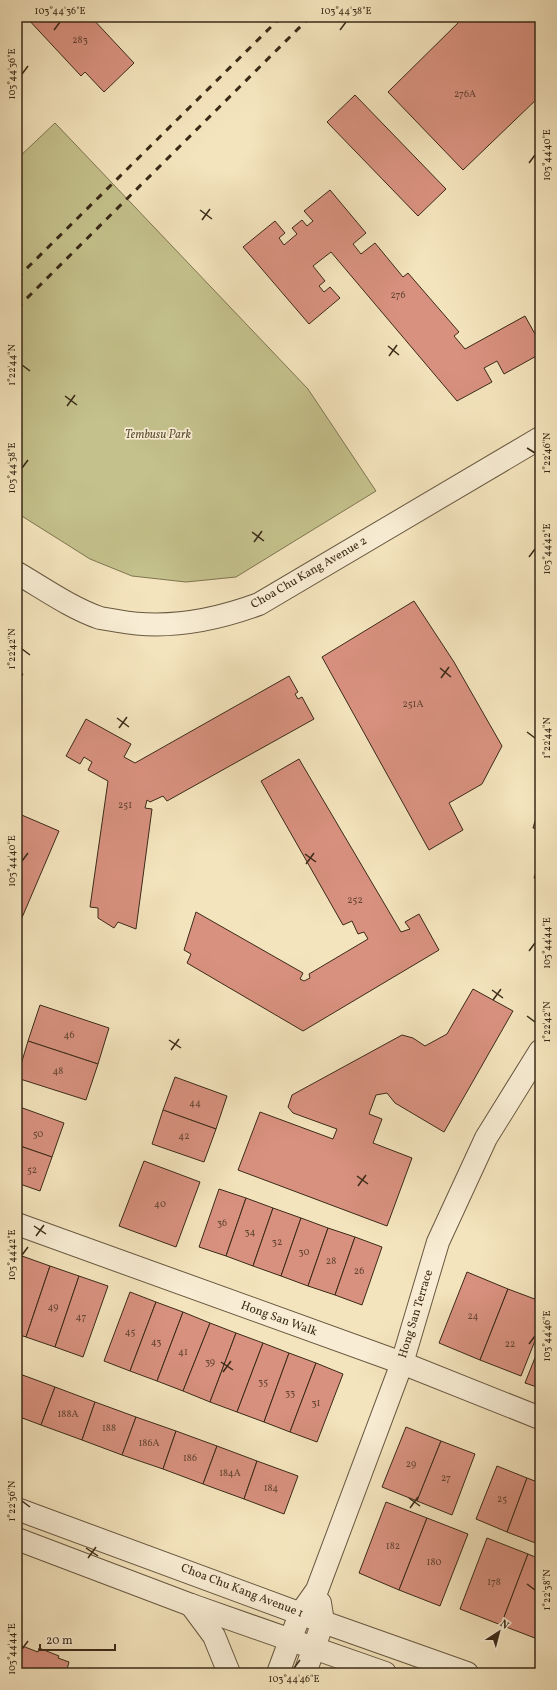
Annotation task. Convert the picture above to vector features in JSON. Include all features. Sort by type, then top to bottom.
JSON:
[{"type":"street","name":"Choa Chu Kang Avenue 2","points":[[17,573],[68,602],[101,618],[132,624],[186,624],[205,621],[259,604],[540,438]]},
{"type":"street","name":"Hong San Terrace","points":[[278,1673],[300,1614],[317,1590],[402,1363],[438,1242],[486,1138],[540,1051]]},
{"type":"street","name":"Hong San Walk","points":[[17,1224],[402,1363],[540,1418]]},
{"type":"street","name":"Choa Chu Kang Avenue 1","points":[[17,1508],[300,1614],[466,1673]]},
{"type":"street","points":[[17,1539],[191,1605],[384,1673]]},
{"type":"street","points":[[305,1673],[323,1622],[317,1590]]},
{"type":"street","points":[[191,1605],[214,1636],[229,1673]]},
{"type":"green space","name":"Tembusu Park","points":[[55,123],[308,389],[376,491],[236,577],[186,582],[132,576],[90,559],[17,513],[17,159]]},
{"type":"building","points":[[26,17],[91,17],[134,63],[104,92],[85,72],[81,76]]},
{"type":"building","points":[[464,17],[540,17],[540,96],[463,170],[388,92]]},
{"type":"building","points":[[355,95],[446,189],[418,216],[327,122]]},
{"type":"building","points":[[330,190],[366,233],[353,244],[361,254],[375,243],[403,277],[408,273],[459,332],[454,336],[465,349],[525,316],[540,343],[540,354],[504,374],[497,361],[484,368],[492,382],[457,401],[331,252],[313,266],[325,281],[319,286],[324,292],[330,287],[340,298],[309,324],[243,247],[275,221],[285,233],[279,238],[284,245],[297,234],[292,228],[302,220],[307,226],[313,221],[304,211]]},
{"type":"building","points":[[414,601],[454,662],[502,746],[482,784],[449,803],[463,830],[429,850],[322,657]]},
{"type":"building","points":[[17,670],[23,674],[17,685]]},
{"type":"building","points":[[289,676],[298,692],[295,694],[298,699],[302,697],[314,719],[167,801],[163,796],[150,802],[147,800],[145,808],[152,809],[136,929],[118,922],[114,928],[98,918],[98,908],[90,907],[108,781],[88,770],[92,762],[84,757],[80,764],[66,756],[86,719],[131,744],[124,757],[135,763]]},
{"type":"building","points":[[299,759],[401,932],[410,929],[405,922],[419,914],[439,950],[303,1031],[187,963],[191,954],[184,950],[196,912],[303,973],[300,979],[304,981],[310,978],[309,974],[368,939],[364,932],[358,934],[352,921],[343,925],[261,781]]},
{"type":"building","points":[[540,804],[540,830],[533,828]]},
{"type":"building","points":[[17,813],[59,831],[18,927],[17,927]]},
{"type":"building","points":[[540,859],[540,880],[534,878]]},
{"type":"building","points":[[473,989],[513,1011],[444,1132],[395,1103],[387,1093],[376,1095],[369,1114],[382,1119],[373,1143],[412,1158],[387,1226],[238,1170],[260,1112],[333,1139],[337,1129],[293,1113],[288,1107],[292,1095],[402,1035],[413,1038],[425,1046],[447,1034]]},
{"type":"building","points":[[40,1005],[109,1028],[98,1064],[28,1041]]},
{"type":"building","points":[[28,1041],[98,1064],[86,1100],[17,1078]]},
{"type":"building","points":[[175,1077],[227,1096],[216,1129],[163,1110]]},
{"type":"building","points":[[17,1106],[64,1123],[52,1157],[17,1145]]},
{"type":"building","points":[[163,1110],[216,1129],[204,1162],[152,1144]]},
{"type":"building","points":[[17,1145],[52,1157],[40,1191],[17,1183]]},
{"type":"building","points":[[144,1161],[200,1182],[176,1247],[119,1226]]},
{"type":"building","points":[[219,1189],[246,1198],[226,1256],[199,1247]]},
{"type":"building","points":[[246,1198],[273,1208],[253,1266],[226,1256]]},
{"type":"building","points":[[273,1208],[301,1218],[281,1276],[253,1266]]},
{"type":"building","points":[[301,1218],[328,1228],[308,1286],[281,1276]]},
{"type":"building","points":[[328,1228],[355,1237],[335,1295],[308,1286]]},
{"type":"building","points":[[355,1237],[382,1247],[362,1305],[335,1295]]},
{"type":"building","points":[[17,1254],[22,1256],[17,1270]]},
{"type":"building","points":[[22,1256],[50,1266],[26,1337],[17,1334],[17,1270]]},
{"type":"building","points":[[50,1266],[79,1276],[55,1347],[26,1337]]},
{"type":"building","points":[[467,1272],[508,1289],[480,1360],[439,1343]]},
{"type":"building","points":[[79,1276],[108,1286],[83,1357],[55,1347]]},
{"type":"building","points":[[508,1289],[540,1301],[540,1328],[521,1376],[480,1360]]},
{"type":"building","points":[[130,1292],[156,1302],[130,1371],[104,1361]]},
{"type":"building","points":[[156,1302],[183,1312],[157,1381],[130,1371]]},
{"type":"building","points":[[183,1312],[210,1323],[183,1391],[157,1381]]},
{"type":"building","points":[[210,1323],[236,1333],[210,1402],[183,1391]]},
{"type":"building","points":[[236,1333],[263,1343],[237,1412],[210,1402]]},
{"type":"building","points":[[263,1343],[289,1353],[264,1422],[237,1412]]},
{"type":"building","points":[[540,1345],[540,1388],[525,1383]]},
{"type":"building","points":[[289,1353],[316,1363],[290,1432],[264,1422]]},
{"type":"building","points":[[316,1363],[343,1374],[317,1442],[290,1432]]},
{"type":"building","points":[[17,1373],[55,1387],[41,1425],[17,1416]]},
{"type":"building","points":[[55,1387],[95,1402],[82,1440],[41,1425]]},
{"type":"building","points":[[95,1402],[136,1417],[122,1455],[82,1440]]},
{"type":"building","points":[[136,1417],[176,1431],[163,1469],[122,1455]]},
{"type":"building","points":[[406,1427],[441,1441],[417,1501],[382,1487]]},
{"type":"building","points":[[176,1431],[217,1446],[203,1484],[163,1469]]},
{"type":"building","points":[[441,1441],[475,1454],[452,1515],[417,1501]]},
{"type":"building","points":[[217,1446],[257,1461],[244,1499],[203,1484]]},
{"type":"building","points":[[257,1461],[298,1476],[284,1514],[244,1499]]},
{"type":"building","points":[[497,1466],[527,1478],[507,1532],[476,1519]]},
{"type":"building","points":[[527,1478],[540,1483],[540,1538],[538,1544],[507,1532]]},
{"type":"building","points":[[386,1502],[427,1518],[399,1590],[359,1573]]},
{"type":"building","points":[[427,1518],[468,1534],[440,1606],[399,1590]]},
{"type":"building","points":[[487,1538],[528,1554],[501,1625],[460,1609]]},
{"type":"building","points":[[528,1554],[540,1559],[540,1640],[501,1625]]},
{"type":"building","points":[[17,1644],[38,1652],[39,1648],[59,1656],[58,1658],[69,1662],[66,1673],[17,1673]]},
{"type":"building","points":[[91,1668],[93,1673],[80,1673]]},
{"type":"railway","points":[[17,278],[281,17]]},
{"type":"railway","points":[[17,308],[310,17]]}]
